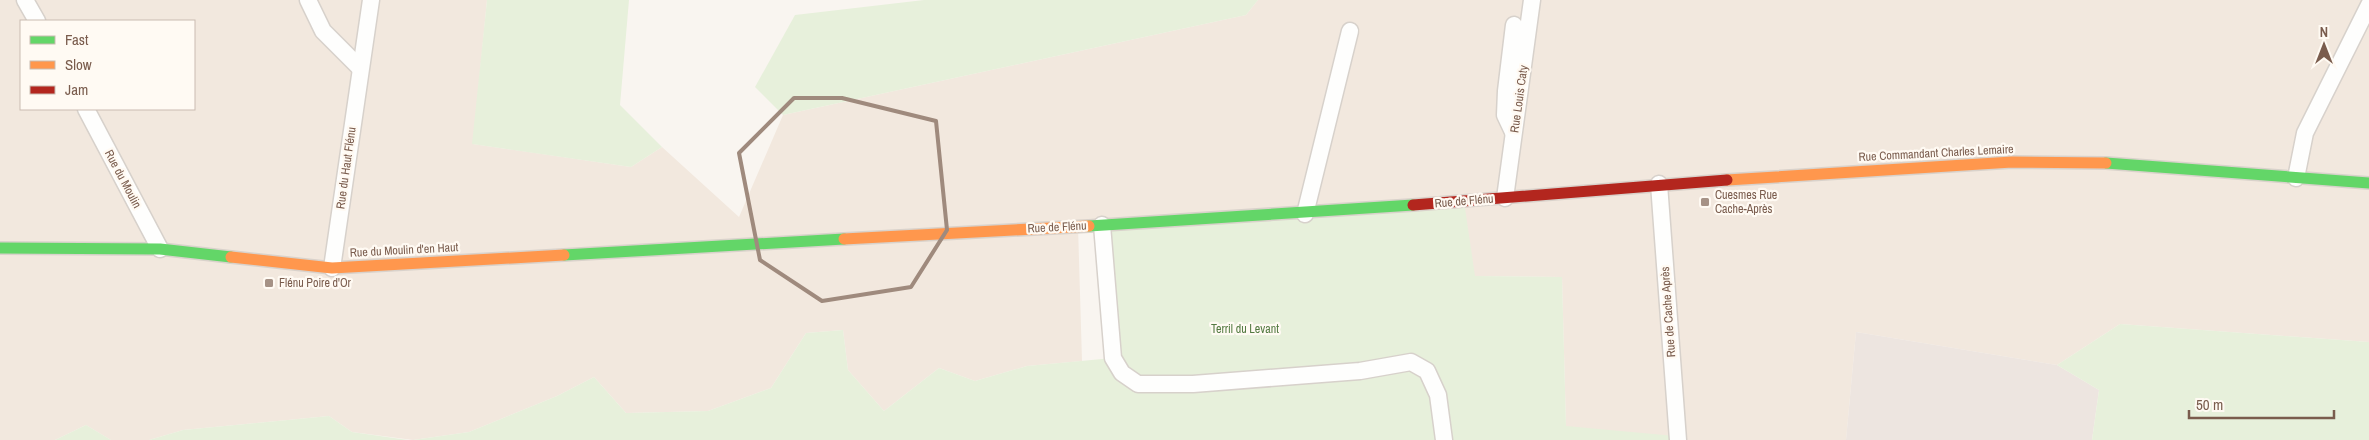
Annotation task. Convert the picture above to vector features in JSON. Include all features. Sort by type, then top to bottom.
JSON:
[{"type":"street","points":[[25,0],[36,20]]},
{"type":"street","points":[[308,0],[322,30],[360,68]]},
{"type":"street","name":"Rue du Haut Flénu","points":[[332,268],[371,0]]},
{"type":"street","name":"Rue Louis Caty","points":[[1505,198],[1532,0]]},
{"type":"street","points":[[2296,178],[2305,133],[2369,4]]},
{"type":"street","points":[[1514,25],[1505,115],[1514,134]]},
{"type":"street","points":[[1305,214],[1350,31]]},
{"type":"street","name":"Rue du Moulin","points":[[87,110],[160,249]]},
{"type":"street","name":"Rue Commandant Charles Lemaire","points":[[1505,198],[1659,184],[2012,162],[2124,163],[2369,183]]},
{"type":"street","name":"Rue de Cache Après","points":[[1659,184],[1678,440]]},
{"type":"street","name":"Rue de Flénu","points":[[809,241],[1305,214],[1505,198]]},
{"type":"street","points":[[1102,225],[1113,358],[1122,373],[1138,384],[1193,384],[1360,371],[1411,362],[1427,371],[1438,395],[1444,440]]},
{"type":"street","name":"Rue du Moulin d'en Haut","points":[[0,248],[160,249],[332,268],[809,241]]},
{"type":"highlighted area","points":[[794,98],[842,98],[936,121],[947,230],[911,287],[822,301],[760,260],[739,153]]},
{"type":"shaded area","points":[[0,0],[487,0],[473,144],[631,167],[662,147],[739,217],[783,115],[1246,15],[1258,0],[2369,0],[2369,342],[2120,324],[2057,365],[1856,332],[1846,440],[1676,440],[1566,427],[1562,277],[1475,276],[1078,226],[1082,361],[1027,366],[975,381],[939,368],[884,411],[848,370],[843,330],[806,333],[771,388],[708,411],[626,413],[594,377],[557,396],[469,432],[413,440],[352,432],[329,416],[183,430],[149,440],[111,440],[86,425],[55,440],[0,440]]},
{"type":"shaded area","points":[[1856,332],[2057,365],[2099,390],[2092,440],[1846,440]]},
{"type":"green space","points":[[487,0],[629,0],[620,105],[662,147],[631,167],[472,144]]},
{"type":"green space","points":[[924,0],[1258,0],[1246,15],[783,115],[755,87],[795,15]]},
{"type":"green space","name":"Terril du Levant","points":[[1465,208],[1475,276],[1562,277],[1566,426],[1675,436],[1676,440],[413,440],[469,432],[557,396],[594,377],[626,413],[708,411],[771,388],[806,333],[843,330],[848,370],[884,411],[939,368],[975,381],[1027,366],[1113,358],[1102,225]]},
{"type":"green space","points":[[2120,324],[2369,342],[2369,440],[2092,440],[2099,390],[2057,365]]},
{"type":"green space","points":[[329,416],[352,432],[408,440],[149,440],[183,430]]},
{"type":"green space","points":[[86,425],[111,440],[55,440]]},
{"type":"traffic: fast","points":[[2106,163],[2369,183]]},
{"type":"traffic: fast","points":[[1089,226],[1413,205]]},
{"type":"traffic: fast","points":[[564,255],[844,239]]},
{"type":"traffic: fast","points":[[0,248],[160,249],[231,257]]},
{"type":"traffic: slow","points":[[1727,180],[2012,162],[2106,163]]},
{"type":"traffic: slow","points":[[844,239],[1089,226]]},
{"type":"traffic: slow","points":[[231,257],[332,268],[564,255]]},
{"type":"traffic: jam","points":[[1413,205],[1727,180]]},
{"type":"place","name":"Cuesmes Rue Cache-Après","points":[[1705,202]]},
{"type":"place","name":"Flénu Poire d'Or","points":[[269,283]]}]
